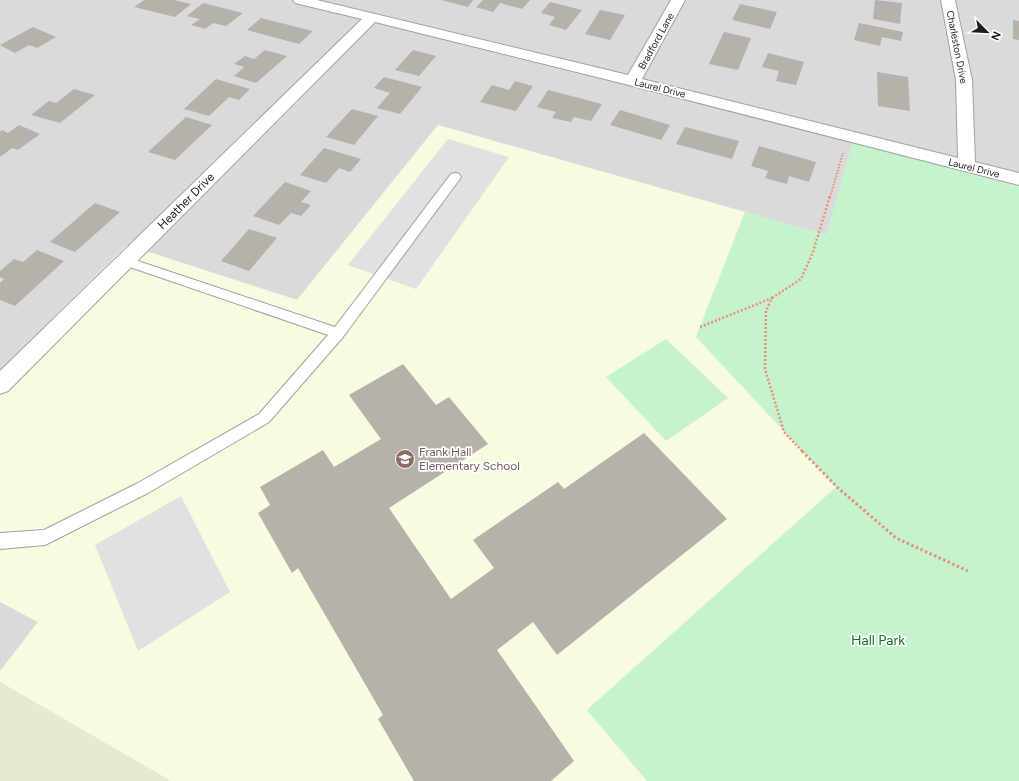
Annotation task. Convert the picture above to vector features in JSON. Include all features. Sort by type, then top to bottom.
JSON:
[{"type":"street","name":"Laurel Drive","points":[[300,0],[1019,179]]},
{"type":"street","name":"Bradford Lane","points":[[633,82],[678,0]]},
{"type":"street","name":"Charleston Drive","points":[[948,0],[964,80],[967,166]]},
{"type":"street","name":"Heather Drive","points":[[0,385],[372,17]]},
{"type":"lane","points":[[0,541],[45,537],[143,488],[264,418],[338,334],[455,177]]},
{"type":"lane","points":[[126,261],[338,334]]},
{"type":"path","points":[[700,327],[772,298],[801,279],[813,252],[845,147]]},
{"type":"path","points":[[772,298],[766,311],[764,369],[784,432],[837,487],[896,538],[968,571]]},
{"type":"shaded area","points":[[0,0],[1019,0],[1019,186],[826,235],[438,125],[297,300],[127,245],[0,370]]},
{"type":"shaded area","name":"Frank Hall Elementary School","points":[[438,125],[745,212],[696,337],[837,487],[587,710],[647,781],[171,781],[0,682],[0,671],[38,622],[0,602],[0,370],[127,245],[297,300]]},
{"type":"shaded area","points":[[448,139],[509,157],[416,289],[348,265]]},
{"type":"shaded area","points":[[181,496],[230,592],[138,651],[95,545]]},
{"type":"shaded area","points":[[0,602],[38,622],[0,671]]},
{"type":"shaded area","points":[[0,682],[171,781],[0,781]]},
{"type":"green space","name":"Hall Park","points":[[854,137],[1019,179],[1019,781],[647,781],[587,710],[836,487],[696,337],[745,212],[826,235]]},
{"type":"green space","points":[[666,339],[728,398],[666,441],[606,377]]},
{"type":"building","points":[[144,0],[174,0],[191,4],[175,17],[134,7]]},
{"type":"building","points":[[441,0],[473,0],[468,7]]},
{"type":"building","points":[[483,0],[530,0],[522,9],[500,3],[493,12],[476,7]]},
{"type":"building","points":[[875,0],[902,3],[900,24],[873,19]]},
{"type":"building","points":[[550,2],[582,10],[566,30],[549,25],[555,17],[541,13]]},
{"type":"building","points":[[203,3],[243,13],[226,26],[213,23],[205,29],[191,25],[200,19],[187,16]]},
{"type":"building","points":[[740,4],[777,12],[770,29],[732,20]]},
{"type":"building","points":[[600,10],[625,15],[610,40],[585,34]]},
{"type":"building","points":[[261,18],[313,31],[299,44],[247,30]]},
{"type":"building","points":[[1013,20],[1019,21],[1019,40],[1013,39]]},
{"type":"building","points":[[859,23],[903,32],[901,41],[882,37],[880,46],[854,40]]},
{"type":"building","points":[[33,27],[56,37],[37,48],[29,45],[15,53],[0,45]]},
{"type":"building","points":[[724,32],[751,38],[738,70],[709,64]]},
{"type":"building","points":[[265,50],[287,56],[256,83],[234,76],[244,67],[234,64],[245,56],[254,59]]},
{"type":"building","points":[[413,50],[436,56],[419,76],[395,70]]},
{"type":"building","points":[[768,53],[804,62],[796,85],[776,81],[779,71],[762,67]]},
{"type":"building","points":[[877,72],[908,77],[910,111],[878,106]]},
{"type":"building","points":[[384,77],[422,87],[400,114],[377,108],[390,93],[374,88]]},
{"type":"building","points":[[216,79],[250,89],[239,100],[229,97],[209,116],[184,109]]},
{"type":"building","points":[[515,81],[533,86],[516,111],[480,102],[492,85],[509,90]]},
{"type":"building","points":[[74,89],[95,95],[60,123],[31,115],[49,101],[56,103]]},
{"type":"building","points":[[548,90],[602,104],[591,121],[574,117],[571,122],[552,118],[556,112],[537,107]]},
{"type":"building","points":[[352,109],[378,116],[354,145],[326,137]]},
{"type":"building","points":[[620,110],[670,125],[661,140],[610,125]]},
{"type":"building","points":[[186,117],[212,125],[175,160],[148,152]]},
{"type":"building","points":[[19,125],[40,134],[18,150],[12,148],[0,157],[0,132],[2,130],[8,133]]},
{"type":"building","points":[[685,127],[739,141],[732,159],[676,144]]},
{"type":"building","points":[[759,146],[816,162],[809,182],[789,176],[787,184],[765,178],[768,171],[751,166]]},
{"type":"building","points":[[324,148],[361,159],[350,172],[339,168],[326,183],[300,175]]},
{"type":"building","points":[[285,182],[311,191],[301,202],[311,205],[301,216],[291,213],[279,225],[253,216]]},
{"type":"building","points":[[95,203],[120,212],[75,252],[50,242]]},
{"type":"building","points":[[249,229],[277,238],[249,271],[221,261]]},
{"type":"building","points":[[37,250],[64,261],[15,306],[0,300],[0,283],[4,279],[0,277],[0,271],[14,259],[23,262]]},
{"type":"building","points":[[403,364],[436,405],[449,397],[488,444],[389,508],[451,599],[494,568],[473,540],[558,482],[564,489],[644,433],[727,519],[557,655],[533,622],[497,650],[574,761],[551,781],[414,781],[378,719],[383,715],[298,568],[292,573],[258,513],[270,505],[260,487],[323,450],[334,467],[381,439],[349,395]]},
{"type":"place","name":"Frank Hall Elementary School","points":[[405,459]]}]
